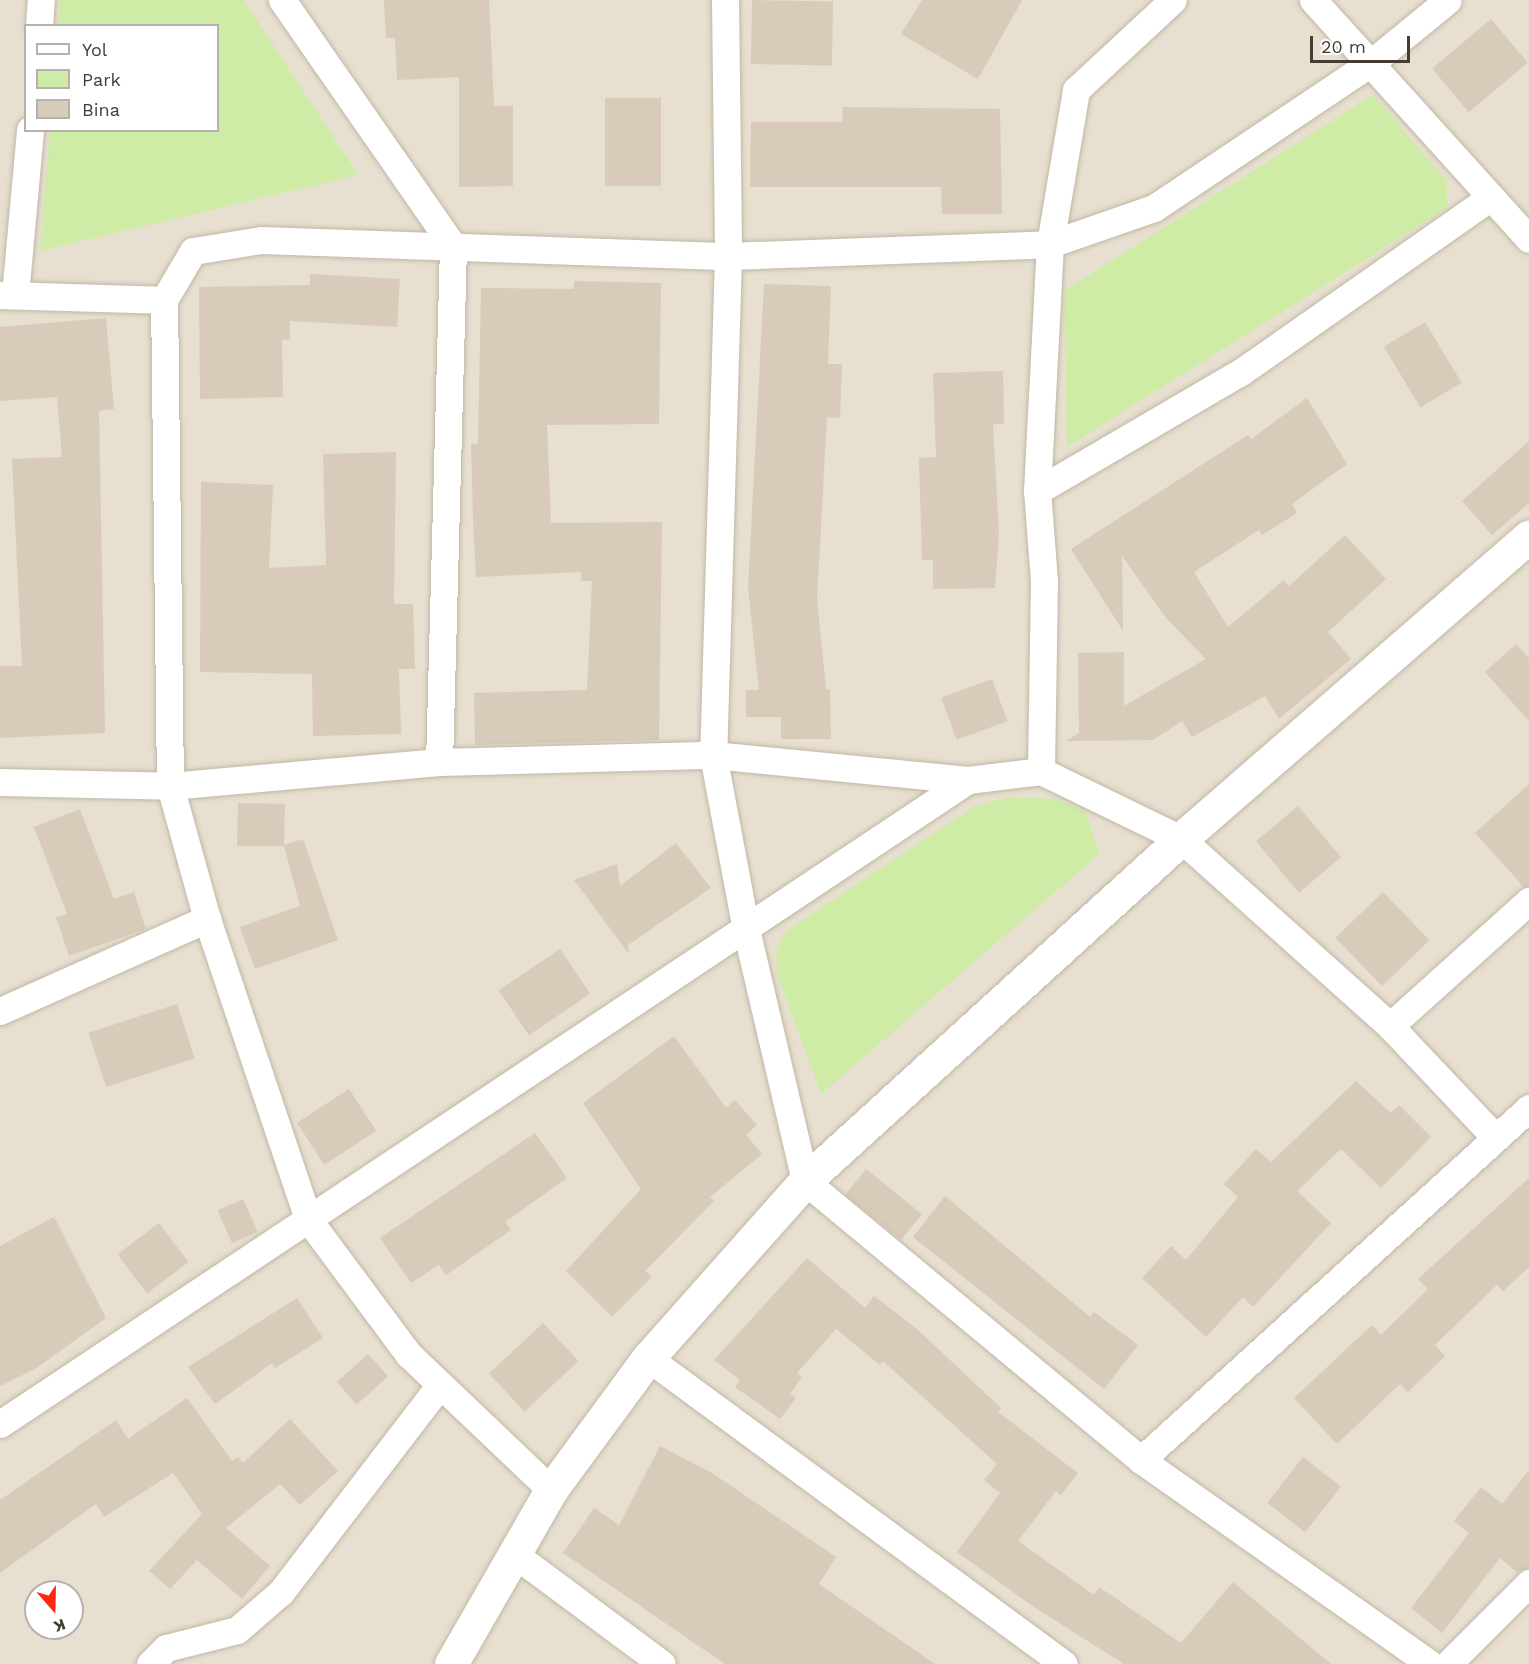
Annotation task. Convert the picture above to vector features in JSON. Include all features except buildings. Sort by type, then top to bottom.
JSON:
[{"type":"street","points":[[39,24],[41,0]]},
{"type":"street","points":[[282,0],[453,246],[439,762]]},
{"type":"street","points":[[725,0],[728,256],[713,755],[746,929],[805,1181],[1141,1460],[1430,1664]]},
{"type":"street","points":[[1041,771],[1044,581],[1037,491],[1050,244],[1076,90],[1173,0]]},
{"type":"street","points":[[1313,0],[1529,239]]},
{"type":"street","points":[[550,1490],[409,1355],[308,1219],[207,919],[170,786],[164,300],[193,251],[261,240],[728,256],[1050,244],[1154,208],[1371,63],[1448,0]]},
{"type":"street","points":[[30,132],[7,295],[164,300]]},
{"type":"street","points":[[1037,491],[1241,372],[1491,197]]},
{"type":"street","points":[[452,1664],[550,1490],[648,1358],[805,1181],[1181,839],[1529,536]]},
{"type":"street","points":[[0,782],[170,786],[439,762],[713,755],[968,780],[1041,771],[1181,839],[1390,1026],[1495,1137]]},
{"type":"street","points":[[0,1424],[968,780]]},
{"type":"street","points":[[1390,1026],[1529,901]]},
{"type":"street","points":[[0,1011],[207,919]]},
{"type":"street","points":[[1141,1460],[1529,1108]]},
{"type":"street","points":[[648,1358],[1064,1664]]},
{"type":"street","points":[[150,1664],[166,1648],[237,1630],[280,1592],[441,1385]]},
{"type":"street","points":[[514,1554],[662,1664]]},
{"type":"street","points":[[1448,1664],[1529,1583]]},
{"type":"shaded area","points":[[0,0],[1529,0],[1529,1664],[0,1664]]},
{"type":"green space","points":[[60,0],[244,0],[358,175],[40,251],[50,132],[219,132],[219,24],[58,24]]},
{"type":"green space","points":[[1373,95],[1447,181],[1447,208],[1067,447],[1064,291]]},
{"type":"green space","points":[[1009,797],[1055,799],[1085,810],[1099,854],[821,1094],[777,974],[776,951],[785,932],[975,806]]}]
